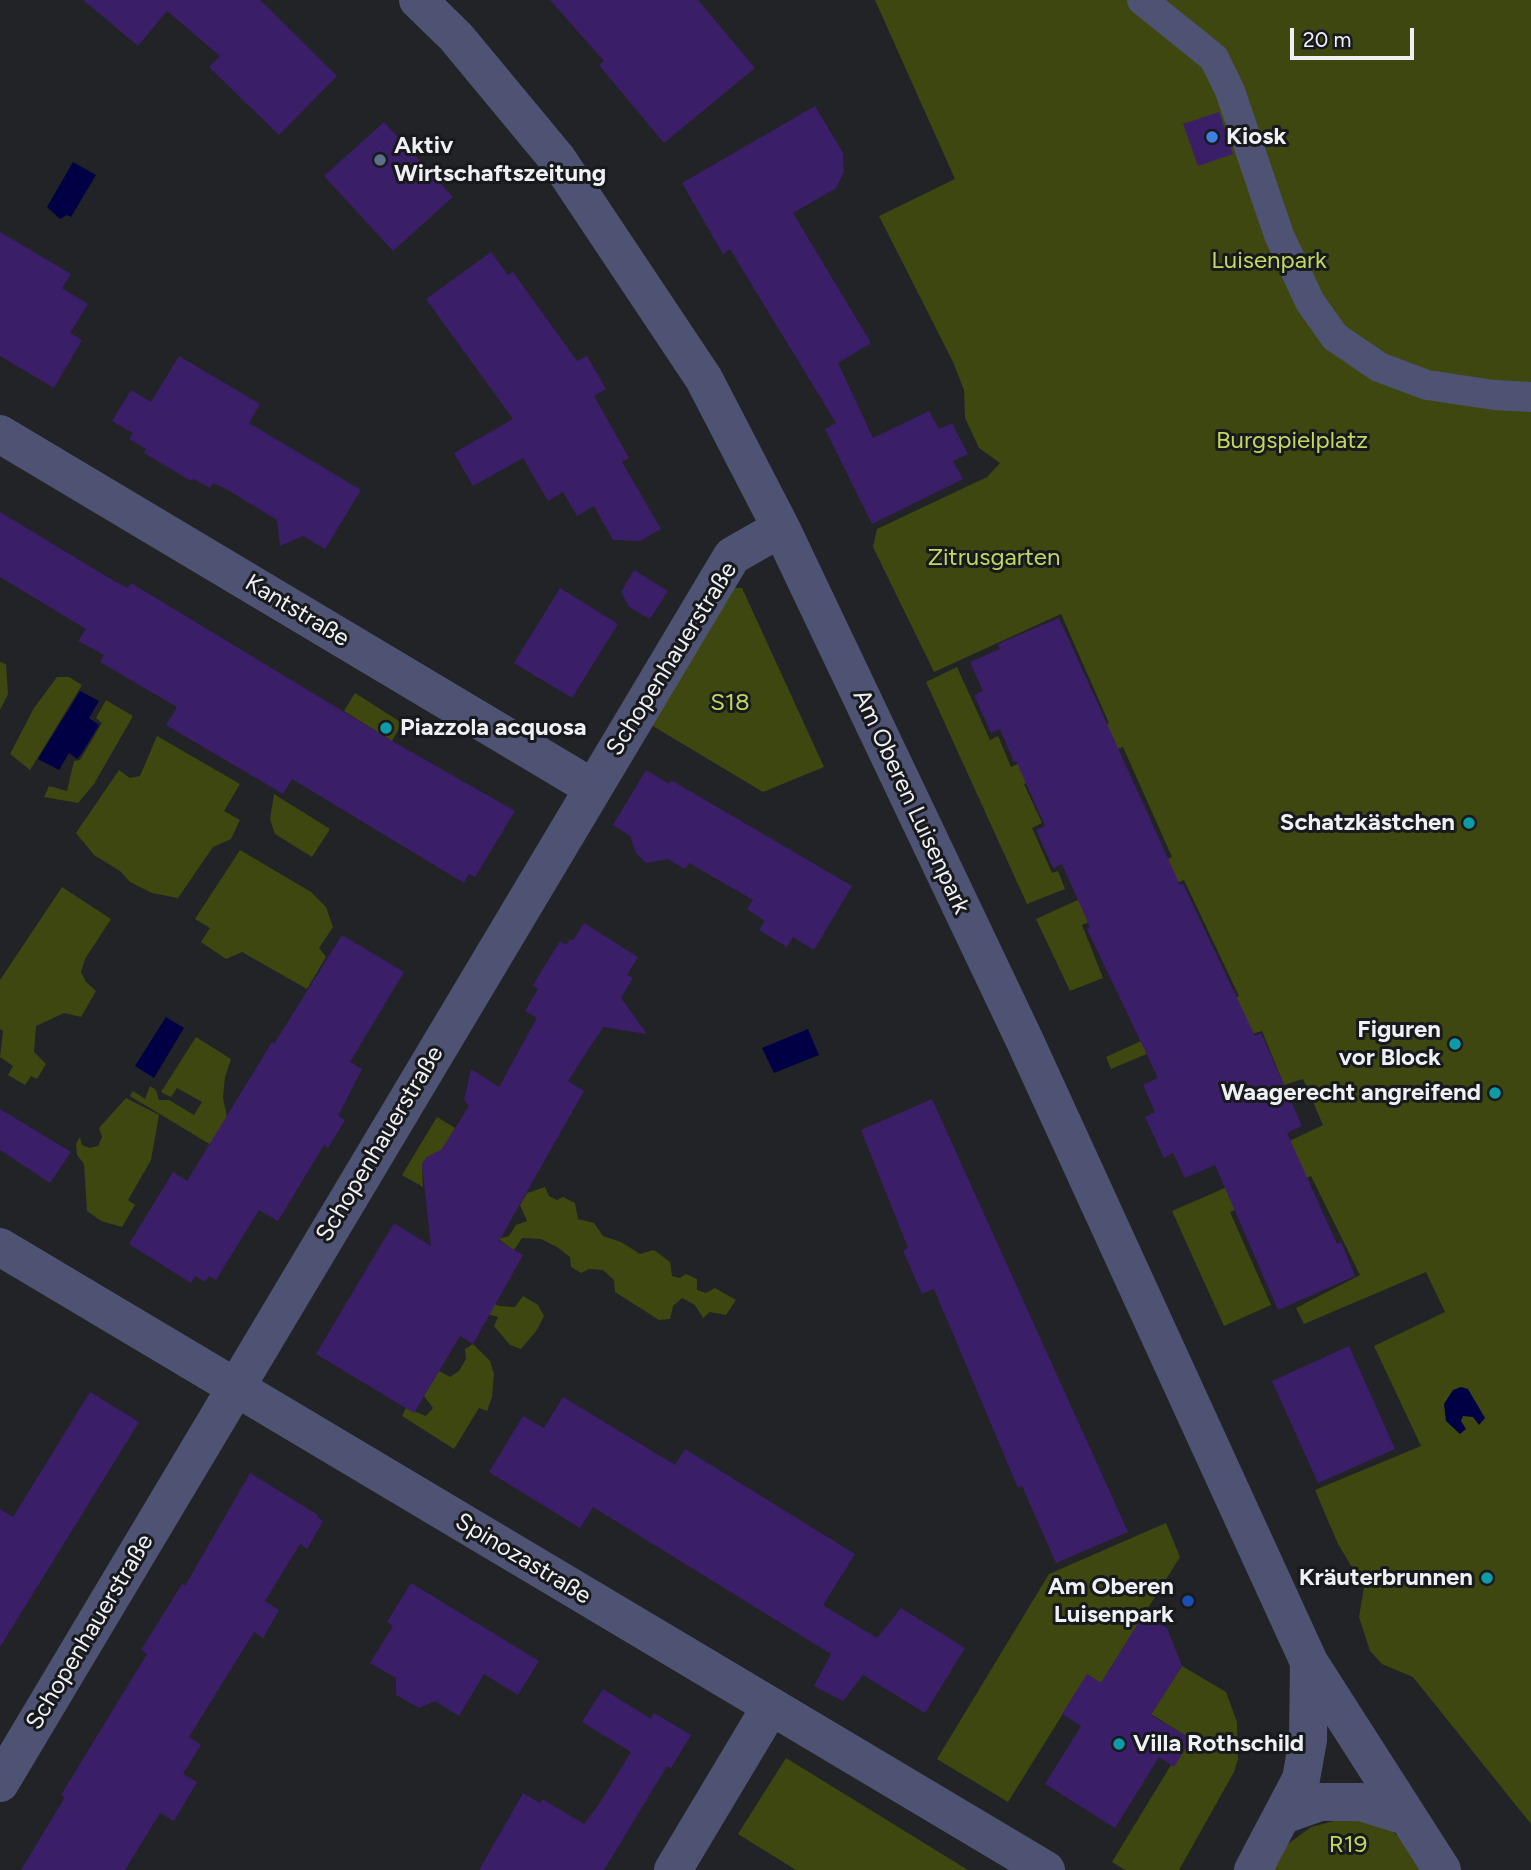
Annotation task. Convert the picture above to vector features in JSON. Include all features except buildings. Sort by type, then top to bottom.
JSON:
[{"type":"street","name":"Am Oberen Luisenpark","points":[[418,0],[456,37],[558,160],[704,379],[781,528],[1024,1039],[1309,1662],[1442,1870]]},
{"type":"street","points":[[1142,0],[1214,58],[1230,91],[1279,235],[1310,302],[1335,337],[1379,368],[1427,385],[1494,395],[1531,397]]},
{"type":"street","name":"Kantstraße","points":[[0,434],[593,788]]},
{"type":"street","name":"Schopenhauerstraße","points":[[0,1783],[732,556],[781,528]]},
{"type":"street","name":"Spinozastraße","points":[[0,1247],[1046,1870]]},
{"type":"street","name":"Am Oberen Luisenpark","points":[[1253,1870],[1301,1779],[1307,1753],[1309,1662]]},
{"type":"street","points":[[673,1870],[772,1706]]},
{"type":"street","points":[[1283,1815],[1320,1802],[1361,1802],[1406,1816]]},
{"type":"green space","name":"Luisenpark","points":[[875,0],[1531,0],[1531,1824],[1413,1677],[1382,1664],[1370,1651],[1359,1617],[1364,1587],[1338,1544],[1315,1490],[1421,1446],[1374,1346],[1445,1312],[1426,1272],[1304,1324],[1296,1308],[1360,1275],[1311,1176],[1230,1212],[1271,1305],[1224,1326],[1172,1211],[1241,1181],[1235,1167],[1323,1125],[1303,1079],[1284,1085],[1262,1031],[1252,1034],[1242,1014],[1111,1069],[1106,1057],[1239,996],[1184,880],[1082,925],[1103,978],[1070,991],[1036,919],[1172,857],[1123,747],[1024,784],[1042,823],[1032,828],[1052,873],[1058,871],[1065,889],[1027,904],[926,682],[957,667],[990,740],[998,736],[1011,767],[1109,723],[1061,614],[934,672],[873,547],[877,529],[987,477],[1000,463],[979,448],[965,418],[964,390],[953,362],[879,216],[955,179]]},
{"type":"green space","name":"S18","points":[[730,588],[742,588],[824,767],[763,792],[651,725]]},
{"type":"green space","points":[[0,662],[6,664],[8,694],[0,710]]},
{"type":"green space","points":[[57,677],[69,677],[82,685],[30,770],[10,754],[34,708]]},
{"type":"green space","points":[[355,693],[402,723],[392,741],[344,711]]},
{"type":"green space","points":[[106,700],[133,716],[94,784],[78,803],[44,797],[49,786],[67,791],[74,761],[80,760],[102,723],[96,718]]},
{"type":"green space","points":[[157,736],[240,784],[224,811],[240,820],[231,839],[213,847],[178,898],[152,893],[130,882],[120,871],[94,855],[76,833],[119,770],[130,778],[140,776]]},
{"type":"green space","points":[[274,794],[330,829],[312,857],[275,834],[270,819]]},
{"type":"green space","points":[[240,850],[311,892],[326,907],[333,927],[319,948],[326,957],[307,989],[242,952],[226,959],[201,942],[210,928],[195,919]]},
{"type":"green space","points":[[62,887],[111,919],[85,959],[81,972],[86,982],[96,991],[81,1017],[64,1013],[36,1026],[34,1052],[46,1064],[37,1079],[31,1076],[25,1085],[8,1075],[13,1066],[0,1057],[3,1031],[0,1029],[0,980]]},
{"type":"green space","points":[[196,1037],[231,1059],[225,1077],[223,1098],[236,1160],[130,1096],[133,1091],[145,1099],[150,1086],[156,1090],[159,1100],[169,1100],[194,1115],[202,1102],[177,1088],[171,1097],[161,1092]]},
{"type":"green space","points":[[126,1098],[159,1115],[151,1160],[128,1200],[135,1205],[122,1227],[101,1221],[87,1211],[84,1164],[77,1155],[76,1144],[80,1137],[82,1145],[90,1148],[98,1146],[102,1137],[99,1128]]},
{"type":"green space","points":[[437,1117],[455,1128],[440,1153],[427,1157],[422,1164],[423,1187],[402,1175]]},
{"type":"green space","points":[[545,1187],[549,1196],[557,1200],[563,1197],[575,1203],[578,1219],[594,1223],[603,1236],[621,1242],[640,1254],[654,1250],[670,1262],[672,1276],[680,1278],[686,1274],[697,1279],[697,1290],[706,1293],[715,1288],[736,1300],[726,1315],[710,1312],[703,1318],[695,1305],[682,1298],[673,1306],[670,1319],[659,1320],[615,1292],[614,1280],[603,1270],[589,1269],[581,1273],[571,1267],[570,1257],[541,1239],[522,1238],[514,1250],[498,1239],[509,1236],[516,1225],[527,1221],[520,1205],[527,1193]]},
{"type":"green space","points":[[523,1296],[538,1305],[544,1316],[537,1330],[521,1349],[510,1345],[494,1326],[498,1317],[487,1314],[483,1298],[499,1306],[515,1307]]},
{"type":"green space","points":[[473,1344],[490,1361],[494,1374],[492,1397],[487,1411],[479,1408],[454,1449],[402,1416],[406,1408],[426,1416],[433,1408],[424,1396],[439,1371],[450,1377],[459,1371],[466,1359],[465,1349]]},
{"type":"green space","points":[[1166,1523],[1180,1557],[1101,1683],[1087,1675],[1008,1802],[937,1759],[1049,1574]]},
{"type":"green space","points":[[1182,1666],[1226,1692],[1237,1722],[1238,1759],[1234,1772],[1179,1870],[1125,1870],[1112,1862],[1171,1765],[1174,1766],[1191,1739],[1151,1714]]},
{"type":"green space","points":[[786,1758],[968,1870],[796,1870],[738,1834]]},
{"type":"green space","name":"R19","points":[[1338,1820],[1366,1820],[1392,1831],[1413,1849],[1426,1870],[1271,1870],[1288,1844],[1311,1827]]},
{"type":"shaded area","points":[[73,162],[96,175],[71,217],[67,215],[60,219],[47,207]]},
{"type":"shaded area","points":[[80,691],[99,701],[89,718],[99,725],[77,759],[69,753],[59,770],[38,759]]},
{"type":"shaded area","points":[[166,1017],[184,1028],[154,1078],[135,1066]]},
{"type":"shaded area","points":[[808,1029],[819,1055],[774,1073],[762,1048]]},
{"type":"shaded area","points":[[1461,1387],[1468,1389],[1485,1418],[1479,1425],[1473,1417],[1463,1416],[1461,1421],[1466,1429],[1460,1434],[1446,1421],[1444,1404],[1453,1390]]},
{"type":"place","name":"Kiosk","points":[[1212,137]]},
{"type":"place","name":"Aktiv Wirtschaftszeitung","points":[[380,160]]},
{"type":"place","name":"Piazzola acquosa","points":[[386,728]]},
{"type":"place","name":"Schatzkästchen","points":[[1469,823]]},
{"type":"place","name":"Figuren vor Block","points":[[1455,1044]]},
{"type":"place","name":"Waagerecht angreifend","points":[[1495,1093]]},
{"type":"place","name":"Kräuterbrunnen","points":[[1487,1578]]},
{"type":"place","name":"Am Oberen Luisenpark","points":[[1188,1601]]},
{"type":"place","name":"Villa Rothschild","points":[[1119,1744]]},
{"type":"park label","name":"Burgspielplatz","points":[[1292,441]]},
{"type":"park label","name":"Zitrusgarten","points":[[994,558]]}]
